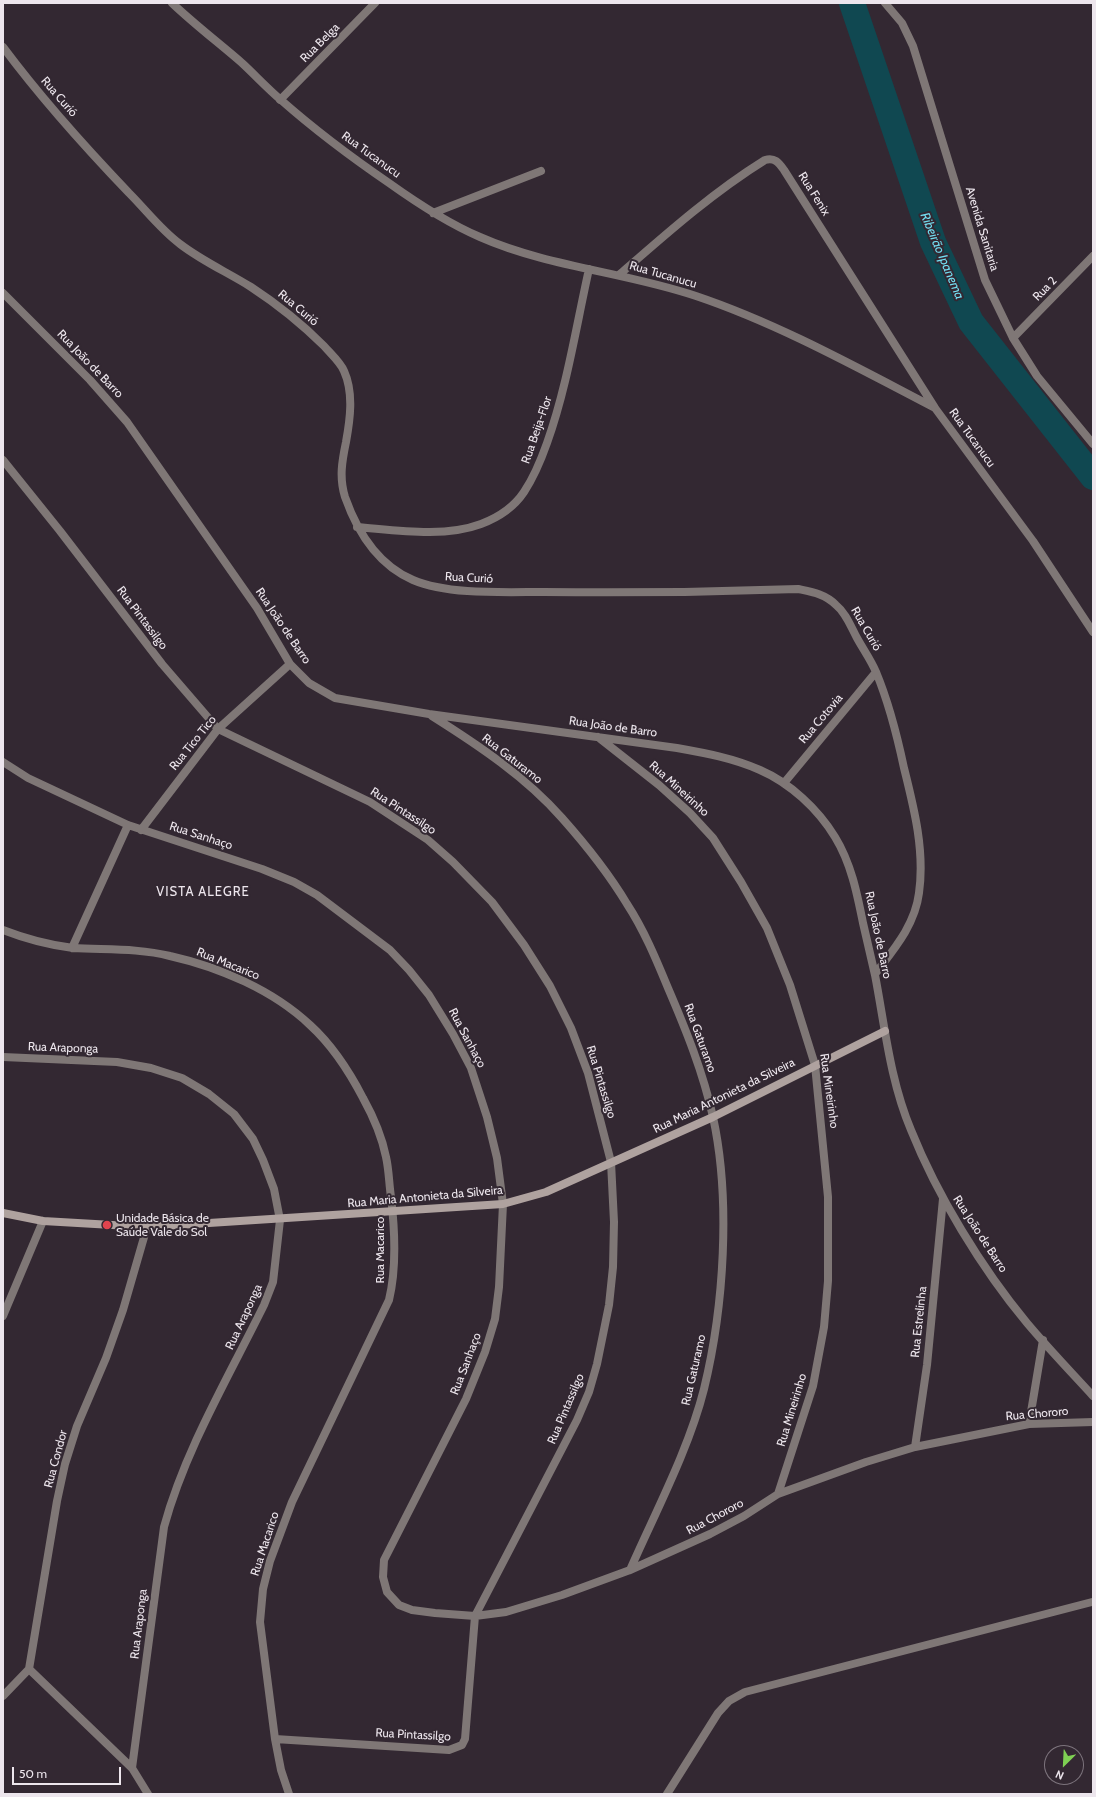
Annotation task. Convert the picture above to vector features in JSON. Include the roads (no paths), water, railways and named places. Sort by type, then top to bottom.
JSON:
[{"type":"street","name":"Rua Tucanucu","points":[[172,3],[241,62],[280,100],[352,157],[433,213],[479,237],[508,248],[697,296],[739,312],[847,362],[936,408],[1033,541],[1093,632]]},
{"type":"street","name":"Rua Belga","points":[[280,100],[375,3]]},
{"type":"street","name":"Avenida Sanitaria","points":[[885,3],[902,24],[913,46],[986,280],[1013,338],[1037,376],[1093,444]]},
{"type":"street","name":"Rua Curió","points":[[3,47],[25,76],[107,170],[178,243],[200,258],[249,285],[277,305],[326,348],[344,370],[350,396],[350,413],[342,461],[341,480],[345,497],[357,527],[375,552],[392,568],[410,579],[441,588],[506,592],[664,593],[798,589],[816,592],[828,598],[838,606],[847,618],[876,672],[896,732],[911,795],[919,843],[921,877],[919,894],[908,926],[899,942],[875,974]]},
{"type":"street","name":"Rua Fenix","points":[[619,275],[689,214],[765,160],[773,159],[784,170],[936,408]]},
{"type":"street","points":[[433,213],[541,171]]},
{"type":"street","name":"Rua 2","points":[[1013,338],[1093,256]]},
{"type":"street","name":"Rua Beija-Flor","points":[[357,527],[419,533],[452,530],[480,525],[504,513],[523,493],[538,466],[554,422],[565,381],[589,269]]},
{"type":"street","name":"Rua João de Barro","points":[[3,293],[90,380],[127,422],[257,608],[290,664],[309,683],[335,698],[429,714],[716,755],[761,770],[784,782],[809,804],[824,821],[843,852],[850,868],[875,974],[884,1031],[894,1078],[904,1114],[943,1199],[996,1282],[1027,1322],[1093,1396]]},
{"type":"street","name":"Rua Pintassilgo","points":[[3,460],[60,531],[162,664],[218,729],[345,790],[398,819],[428,840],[453,862],[492,902],[524,945],[546,979],[571,1028],[588,1074],[611,1162],[614,1222],[613,1267],[604,1334],[589,1392],[558,1460],[475,1616],[465,1740],[462,1745],[449,1750],[276,1739]]},
{"type":"street","name":"Rua Tico Tico","points":[[140,830],[218,729],[290,664]]},
{"type":"street","name":"Rua Cotovia","points":[[784,782],[876,672]]},
{"type":"street","name":"Rua Gaturamo","points":[[429,714],[495,759],[542,798],[561,817],[613,884],[637,921],[681,1017],[694,1048],[713,1117],[722,1174],[723,1206],[720,1284],[711,1357],[703,1392],[692,1428],[630,1570]]},
{"type":"street","name":"Rua Mineirinho","points":[[598,737],[659,784],[690,813],[713,838],[741,882],[767,928],[790,985],[816,1065],[828,1197],[828,1281],[824,1327],[813,1386],[778,1494]]},
{"type":"street","name":"Rua Sanhaço","points":[[3,762],[28,778],[128,825],[262,869],[294,882],[317,895],[390,950],[409,970],[429,995],[453,1034],[471,1068],[488,1117],[497,1158],[503,1204],[499,1287],[495,1318],[485,1352],[466,1399],[384,1560]]},
{"type":"street","points":[[72,948],[128,825]]},
{"type":"street","name":"Rua Macarico","points":[[3,930],[36,941],[72,948],[146,952],[189,961],[214,969],[262,991],[310,1024],[329,1044],[342,1062],[368,1107],[386,1156],[393,1212],[394,1276],[389,1300],[292,1502],[270,1561],[263,1589],[260,1622],[281,1770],[289,1794]]},
{"type":"street","name":"Rua Maria Antonieta da Silveira","points":[[3,1213],[43,1221],[147,1227],[280,1220],[503,1204],[546,1192],[713,1117],[884,1031]]},
{"type":"street","name":"Rua Araponga","points":[[3,1057],[117,1062],[151,1068],[182,1078],[209,1094],[234,1114],[253,1139],[274,1189],[280,1220],[277,1254],[271,1287],[264,1305],[188,1459],[166,1520],[158,1563],[132,1768]]},
{"type":"street","name":"Rua Estrelinha","points":[[915,1447],[928,1350],[943,1199]]},
{"type":"street","points":[[3,1316],[43,1221]]},
{"type":"street","name":"Rua Condor","points":[[29,1669],[64,1464],[106,1358],[123,1310],[147,1227]]},
{"type":"street","points":[[1029,1424],[1043,1340]]},
{"type":"street","name":"Rua Chororo","points":[[384,1560],[382,1577],[387,1592],[399,1605],[412,1610],[475,1616],[506,1612],[529,1606],[630,1570],[710,1534],[744,1516],[778,1494],[866,1462],[915,1447],[1029,1424],[1093,1422]]},
{"type":"street","points":[[667,1794],[718,1713],[729,1702],[745,1692],[1092,1602]]},
{"type":"street","points":[[3,1696],[29,1669],[132,1768],[148,1794]]},
{"type":"waterway","name":"Ribeirão Ipanema","points":[[852,3],[933,242],[971,322],[1093,477]]},
{"type":"place","name":"Unidade Básica de Saúde Vale do Sol","points":[[107,1225]]},
{"type":"district","name":"VISTA ALEGRE","points":[[203,892]]}]
